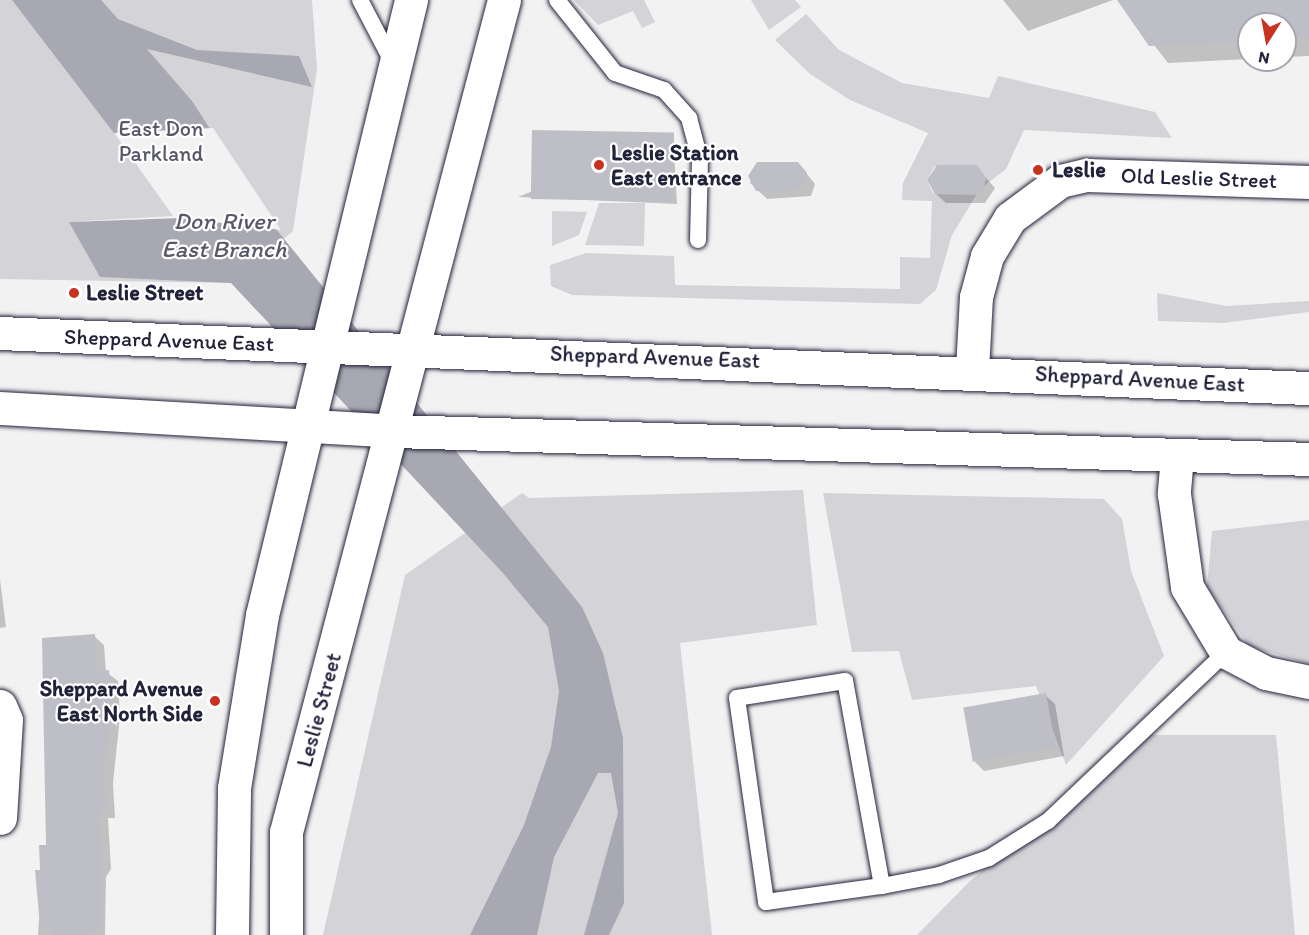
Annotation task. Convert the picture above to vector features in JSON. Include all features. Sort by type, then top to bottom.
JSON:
[{"type":"main road","points":[[232,935],[234,788],[262,615],[306,425],[330,344],[411,0]]},
{"type":"main road","name":"Leslie Street","points":[[286,935],[286,832],[395,431],[504,0]]},
{"type":"main road","name":"Old Leslie Street","points":[[972,370],[976,297],[987,256],[1010,218],[1060,181],[1087,175],[1309,182]]},
{"type":"main road","name":"Sheppard Avenue East","points":[[0,333],[972,370],[1309,388]]},
{"type":"main road","points":[[0,408],[395,431],[1309,459]]},
{"type":"main road","points":[[1177,456],[1174,494],[1187,587],[1226,652],[1266,673],[1309,682]]},
{"type":"main road","points":[[0,706],[6,720],[0,818]]},
{"type":"lane","points":[[360,0],[396,70]]},
{"type":"lane","points":[[557,0],[615,73],[664,90],[689,118],[700,159],[698,240]]},
{"type":"lane","points":[[882,886],[844,681],[737,698],[766,902],[882,886],[989,858],[1048,821],[1226,652]]},
{"type":"green space","name":"East Don Parkland","points":[[0,0],[312,0],[317,69],[293,231],[231,283],[0,279]]},
{"type":"green space","points":[[574,0],[644,0],[655,22],[642,28],[633,11],[598,25]]},
{"type":"green space","points":[[751,0],[795,0],[801,7],[769,30]]},
{"type":"green space","points":[[806,14],[839,50],[902,83],[989,98],[998,76],[1155,112],[1172,138],[1024,130],[1006,169],[984,186],[978,166],[934,167],[927,180],[933,193],[977,194],[952,235],[936,290],[920,304],[572,295],[551,286],[550,265],[586,253],[674,256],[675,285],[900,289],[900,257],[930,258],[932,201],[902,200],[903,183],[928,133],[850,100],[810,74],[775,40]]},
{"type":"green space","points":[[599,203],[645,203],[644,246],[585,245]]},
{"type":"green space","points":[[552,211],[587,212],[579,235],[552,246]]},
{"type":"green space","points":[[1157,293],[1226,306],[1309,301],[1309,312],[1223,323],[1158,321]]},
{"type":"green space","points":[[803,490],[817,625],[680,643],[712,935],[323,935],[405,575],[522,493],[529,498]]},
{"type":"green space","points":[[823,493],[1104,499],[1122,519],[1131,571],[1164,656],[1066,765],[1036,686],[912,700],[899,651],[852,652]]},
{"type":"green space","points":[[1309,520],[1309,664],[1249,646],[1207,587],[1212,531]]},
{"type":"green space","points":[[1143,735],[1276,735],[1295,935],[917,935],[970,881]]},
{"type":"water","name":"Don River East Branch","points":[[12,0],[101,0],[118,19],[197,50],[299,56],[312,87],[147,49],[192,101],[272,224],[582,607],[603,653],[623,738],[624,903],[609,935],[584,935],[618,813],[611,773],[598,773],[554,857],[537,935],[470,935],[524,825],[551,747],[559,691],[548,627],[502,572],[231,283],[100,277],[69,222],[179,218]]},
{"type":"pier","points":[[213,128],[281,230],[179,218],[66,222],[173,216],[114,133]]},
{"type":"building","points":[[1117,0],[1309,0],[1309,38],[1297,39],[1297,12],[1237,12],[1237,42],[1149,46]]},
{"type":"building","name":"Leslie Station East entrance","points":[[532,130],[674,132],[673,201],[531,199]]},
{"type":"building","points":[[757,162],[798,162],[807,173],[805,183],[793,191],[756,191],[748,176]]},
{"type":"building","points":[[937,165],[977,165],[986,178],[984,186],[975,195],[935,194],[927,180]]},
{"type":"building","points":[[95,634],[98,671],[109,670],[111,706],[104,773],[107,809],[99,810],[100,925],[97,932],[85,935],[51,935],[50,927],[40,927],[35,870],[40,870],[39,845],[46,845],[42,638]]},
{"type":"building","points":[[1046,693],[1056,747],[973,762],[963,708]]},
{"type":"place","name":"Leslie Station East entrance","points":[[599,165]]},
{"type":"place","name":"Leslie","points":[[1038,170]]},
{"type":"place","name":"Leslie Street","points":[[74,293]]},
{"type":"place","name":"Sheppard Avenue East North Side","points":[[215,701]]}]
